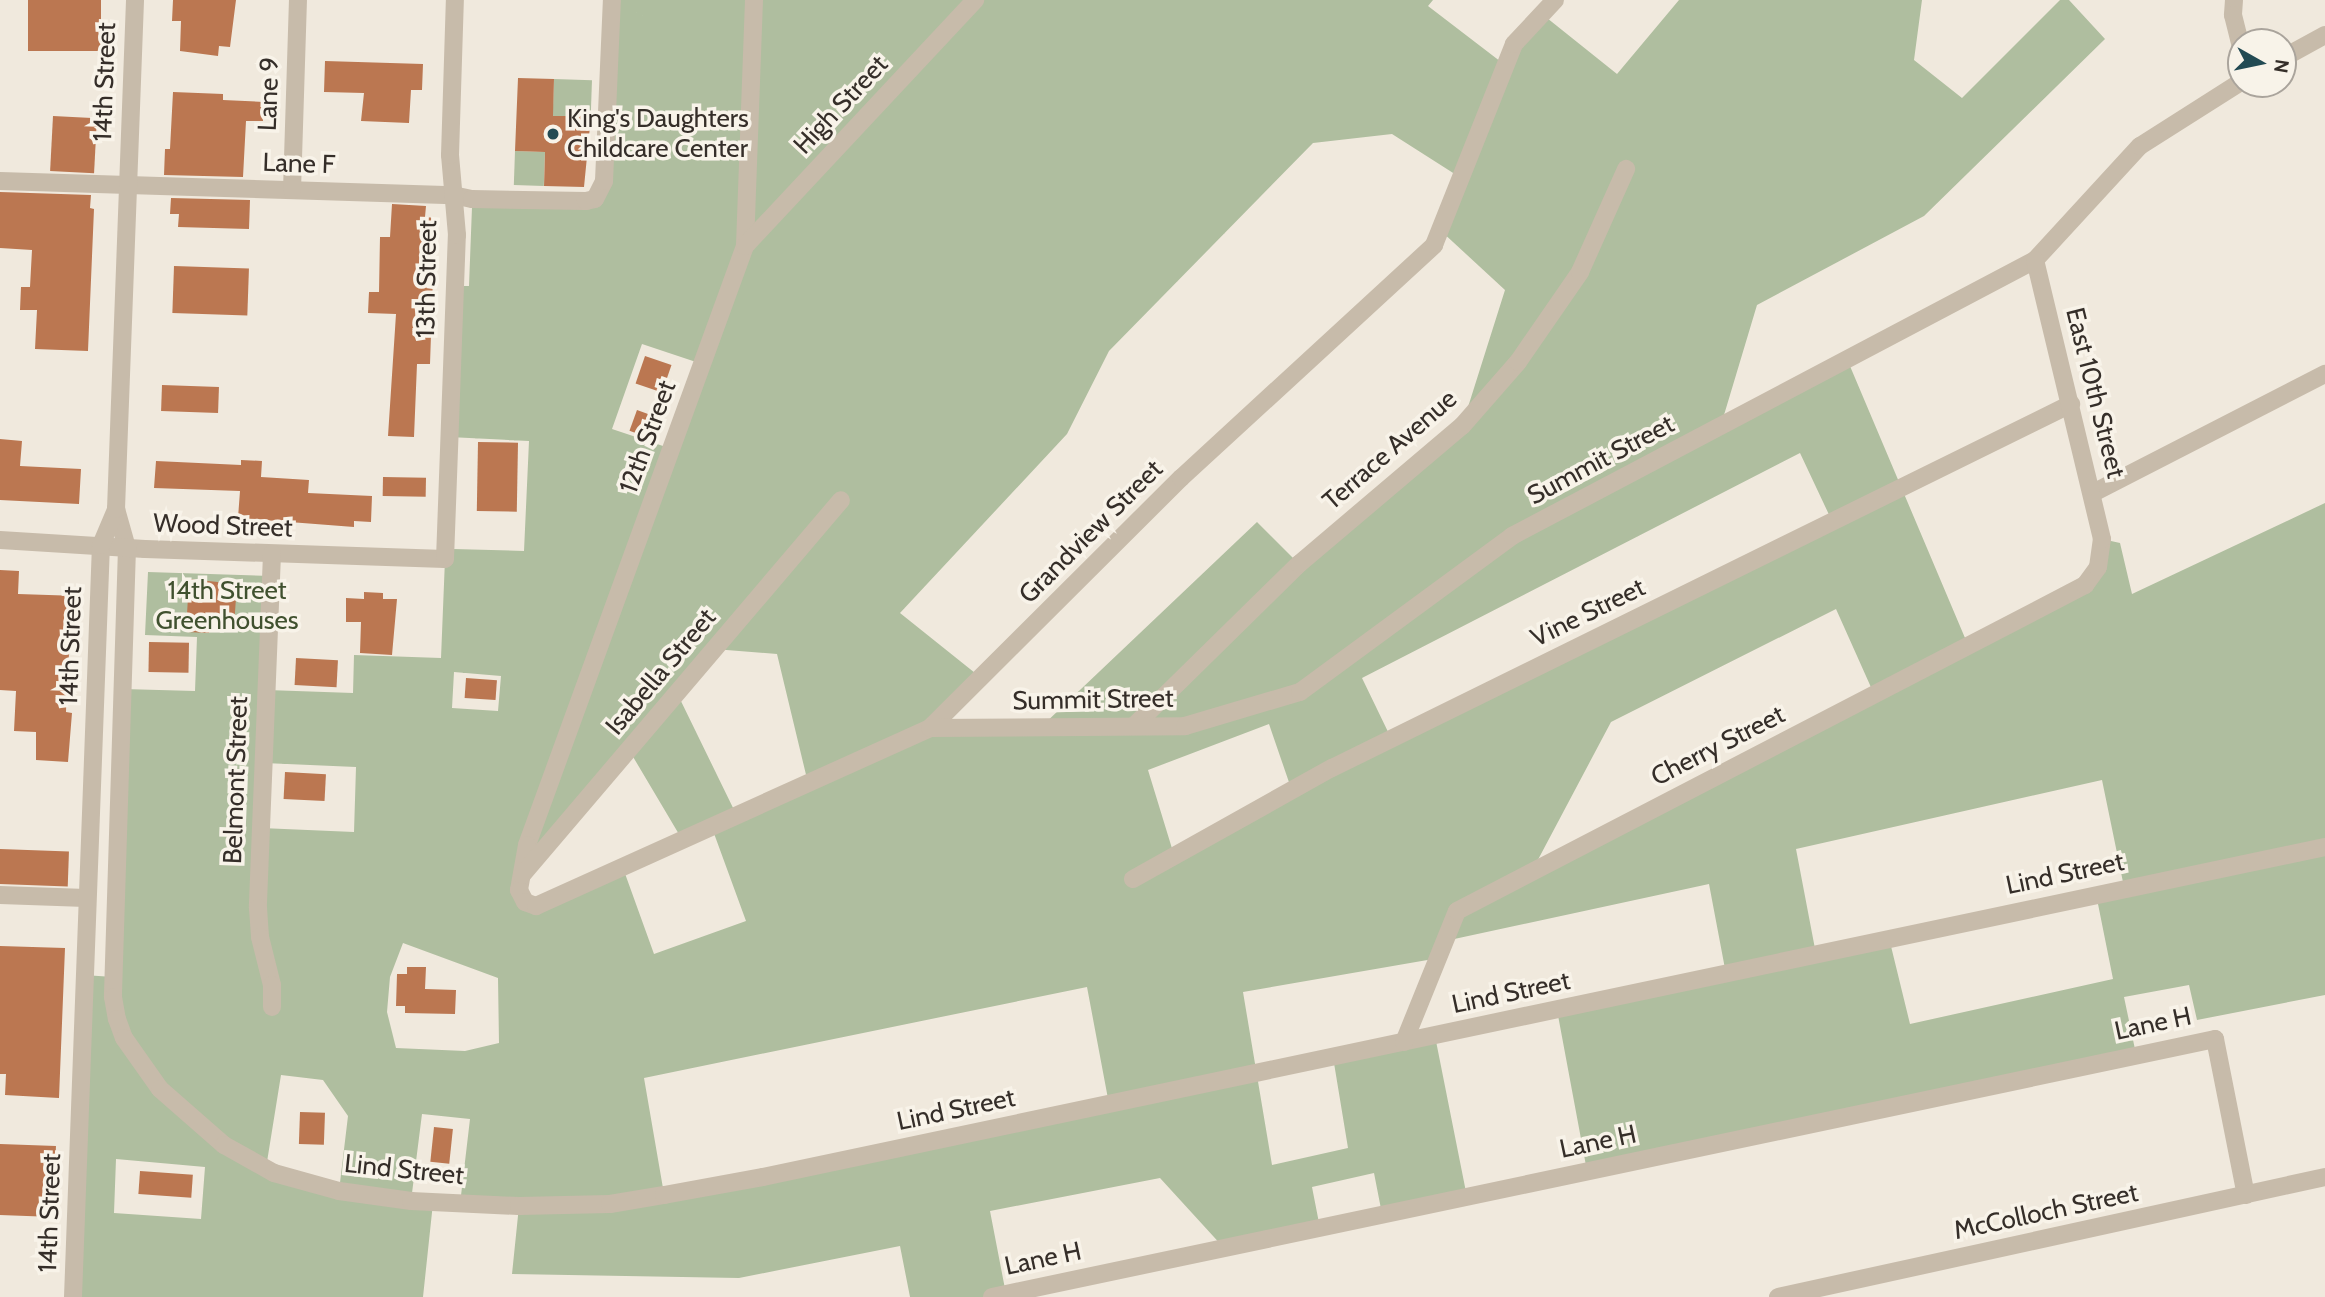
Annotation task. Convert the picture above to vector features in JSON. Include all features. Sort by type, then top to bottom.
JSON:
[{"type":"street","name":"14th Street","points":[[73,1297],[101,545],[116,509],[135,0]]},
{"type":"street","name":"Lane 9","points":[[292,190],[298,0]]},
{"type":"street","name":"13th Street","points":[[445,559],[457,236],[450,155],[456,0]]},
{"type":"street","name":"Lane F","points":[[0,181],[453,195],[472,199],[595,199],[604,181],[612,0]]},
{"type":"street","name":"12th Street","points":[[520,877],[537,813],[745,246],[754,0]]},
{"type":"street","name":"High Street","points":[[745,246],[975,0]]},
{"type":"street","name":"Grandview Street","points":[[520,877],[519,890],[525,902],[536,905],[548,903],[930,728],[1181,478],[1434,245],[1514,44],[1555,0]]},
{"type":"street","points":[[2234,0],[2232,15],[2236,28]]},
{"type":"street","points":[[2297,50],[2325,35]]},
{"type":"street","name":"Summit Street","points":[[930,728],[1185,726],[1300,692],[1512,536],[2035,260],[2140,146],[2227,91]]},
{"type":"street","name":"Terrace Avenue","points":[[1134,726],[1299,564],[1462,426],[1518,362],[1580,272],[1626,169]]},
{"type":"street","name":"East 10th Street","points":[[2035,260],[2102,539]]},
{"type":"street","points":[[2093,493],[2325,374]]},
{"type":"street","name":"Vine Street","points":[[1133,879],[1332,768],[2071,404]]},
{"type":"street","name":"Isabella Street","points":[[520,877],[841,500]]},
{"type":"street","name":"Lind Street","points":[[116,509],[127,548],[113,997],[117,1019],[141,1065],[186,1115],[224,1145],[274,1173],[339,1191],[411,1201],[531,1206],[610,1204],[763,1177],[2325,847]]},
{"type":"street","name":"Cherry Street","points":[[1404,1042],[1457,911],[2085,585],[2098,567],[2102,539]]},
{"type":"street","name":"Wood Street","points":[[0,540],[127,548],[445,559]]},
{"type":"street","name":"Belmont Street","points":[[272,554],[258,908],[260,937],[272,985],[272,1007]]},
{"type":"street","points":[[0,895],[86,898]]},
{"type":"street","name":"Lane H","points":[[992,1297],[2215,1039],[2246,1195]]},
{"type":"street","name":"McColloch Street","points":[[1777,1297],[2325,1178]]},
{"type":"green space","name":"14th Street Greenhouses","points":[[612,0],[1433,0],[1428,6],[1505,65],[1542,14],[1617,74],[1679,0],[1922,0],[1914,60],[1962,98],[2060,0],[2069,0],[2105,39],[1924,216],[1757,305],[1721,425],[1847,359],[1968,645],[2085,585],[2102,539],[2120,543],[2132,594],[2325,503],[2325,995],[2197,1020],[2189,985],[2124,997],[2136,1054],[1587,1171],[1557,1010],[1726,974],[1709,884],[1445,941],[1439,958],[1243,992],[1272,1165],[1348,1148],[1333,1057],[1435,1036],[1467,1197],[1382,1214],[1374,1173],[1312,1187],[1320,1228],[1224,1248],[1160,1178],[990,1211],[1006,1294],[992,1297],[910,1297],[900,1246],[739,1278],[512,1274],[519,1206],[460,1204],[470,1119],[422,1114],[411,1201],[433,1203],[423,1297],[73,1297],[84,975],[113,977],[123,689],[195,691],[197,637],[145,635],[148,572],[271,576],[267,690],[353,693],[354,655],[441,658],[445,559],[453,549],[524,551],[529,441],[449,437],[455,286],[469,286],[472,207],[595,199]],"holes":[[[1392,134],[1461,178],[1440,230],[1505,290],[1462,426],[1299,564],[1257,522],[1041,727],[931,727],[980,677],[900,613],[1067,434],[1109,351],[1313,143]],[[642,344],[702,364],[672,449],[612,429]],[[1800,453],[1832,521],[1391,738],[1362,678]],[[1836,609],[1874,694],[1532,871],[1611,722]],[[714,649],[777,654],[808,783],[737,816],[677,693]],[[454,672],[501,676],[498,711],[452,708]],[[1269,724],[1292,791],[1174,855],[1148,770]],[[629,750],[683,841],[712,828],[746,921],[654,954],[623,868],[525,902],[520,877]],[[264,763],[356,767],[354,832],[261,828]],[[2102,780],[2124,887],[2096,894],[2113,979],[1910,1024],[1889,938],[1816,954],[1796,849]],[[403,943],[498,978],[499,1043],[465,1051],[396,1048],[387,1012],[390,977]],[[1087,987],[1109,1104],[664,1194],[644,1078]],[[281,1075],[323,1080],[348,1116],[339,1191],[266,1168]],[[116,1159],[205,1167],[201,1219],[114,1213]]]},
{"type":"green space","points":[[554,79],[592,80],[591,117],[553,116]]},
{"type":"green space","points":[[515,151],[545,152],[544,186],[514,185]]},
{"type":"building","points":[[28,0],[101,0],[101,51],[28,51]]},
{"type":"building","points":[[173,0],[236,0],[230,47],[219,46],[218,56],[180,51],[181,21],[172,21]]},
{"type":"building","points":[[325,61],[423,64],[422,90],[411,90],[409,123],[361,121],[364,93],[324,92]]},
{"type":"building","name":"King's Daughters Childcare Center","points":[[518,78],[554,79],[553,116],[591,116],[584,187],[544,186],[545,152],[515,151]]},
{"type":"building","points":[[173,92],[223,94],[223,100],[264,102],[263,121],[246,121],[243,177],[164,175],[165,149],[170,149]]},
{"type":"building","points":[[53,116],[97,118],[94,173],[50,171]]},
{"type":"building","points":[[0,192],[91,195],[90,208],[94,209],[88,351],[35,349],[37,310],[20,310],[21,287],[30,287],[32,250],[0,248]]},
{"type":"building","points":[[171,198],[250,200],[249,229],[178,227],[179,214],[170,214]]},
{"type":"building","points":[[392,204],[426,206],[425,217],[435,218],[430,364],[417,364],[414,437],[388,436],[396,314],[368,313],[369,292],[379,292],[380,237],[390,237]]},
{"type":"building","points":[[174,266],[249,269],[247,316],[172,313]]},
{"type":"building","points":[[645,356],[671,365],[662,393],[636,383]]},
{"type":"building","points":[[162,385],[219,387],[218,413],[161,411]]},
{"type":"building","points":[[637,410],[662,419],[655,440],[629,431]]},
{"type":"building","points":[[0,439],[22,441],[20,466],[81,469],[79,504],[0,500]]},
{"type":"building","points":[[478,442],[518,443],[517,512],[477,511]]},
{"type":"building","points":[[241,460],[262,461],[261,477],[309,480],[308,493],[372,496],[371,522],[354,521],[354,527],[238,518],[240,491],[154,488],[156,461],[241,465]]},
{"type":"building","points":[[383,477],[426,478],[426,497],[383,496]]},
{"type":"building","points":[[0,570],[19,571],[18,594],[79,596],[77,639],[71,639],[67,671],[66,712],[72,713],[68,762],[36,760],[36,732],[14,731],[16,691],[0,690]]},
{"type":"building","points":[[189,579],[237,584],[234,626],[209,624],[209,633],[186,632]]},
{"type":"building","points":[[364,592],[383,593],[383,599],[397,599],[392,655],[360,653],[361,622],[346,622],[346,598],[364,599]]},
{"type":"building","points":[[149,642],[189,643],[188,673],[148,672]]},
{"type":"building","points":[[296,658],[338,660],[337,687],[295,685]]},
{"type":"building","points":[[466,678],[497,680],[496,700],[465,698]]},
{"type":"building","points":[[285,772],[326,774],[325,801],[284,799]]},
{"type":"building","points":[[0,849],[69,851],[68,886],[0,884]]},
{"type":"building","points":[[0,946],[65,948],[59,1098],[5,1095],[6,1074],[0,1074]]},
{"type":"building","points":[[407,967],[426,967],[425,989],[456,990],[455,1014],[405,1013],[405,1006],[396,1006],[397,974],[407,974]]},
{"type":"building","points":[[300,1112],[325,1113],[324,1145],[299,1144]]},
{"type":"building","points":[[434,1127],[453,1129],[449,1164],[430,1162]]},
{"type":"building","points":[[0,1144],[56,1146],[53,1217],[0,1215]]},
{"type":"building","points":[[140,1171],[193,1175],[191,1198],[138,1194]]},
{"type":"place","name":"King's Daughters Childcare Center","points":[[553,134]]}]
